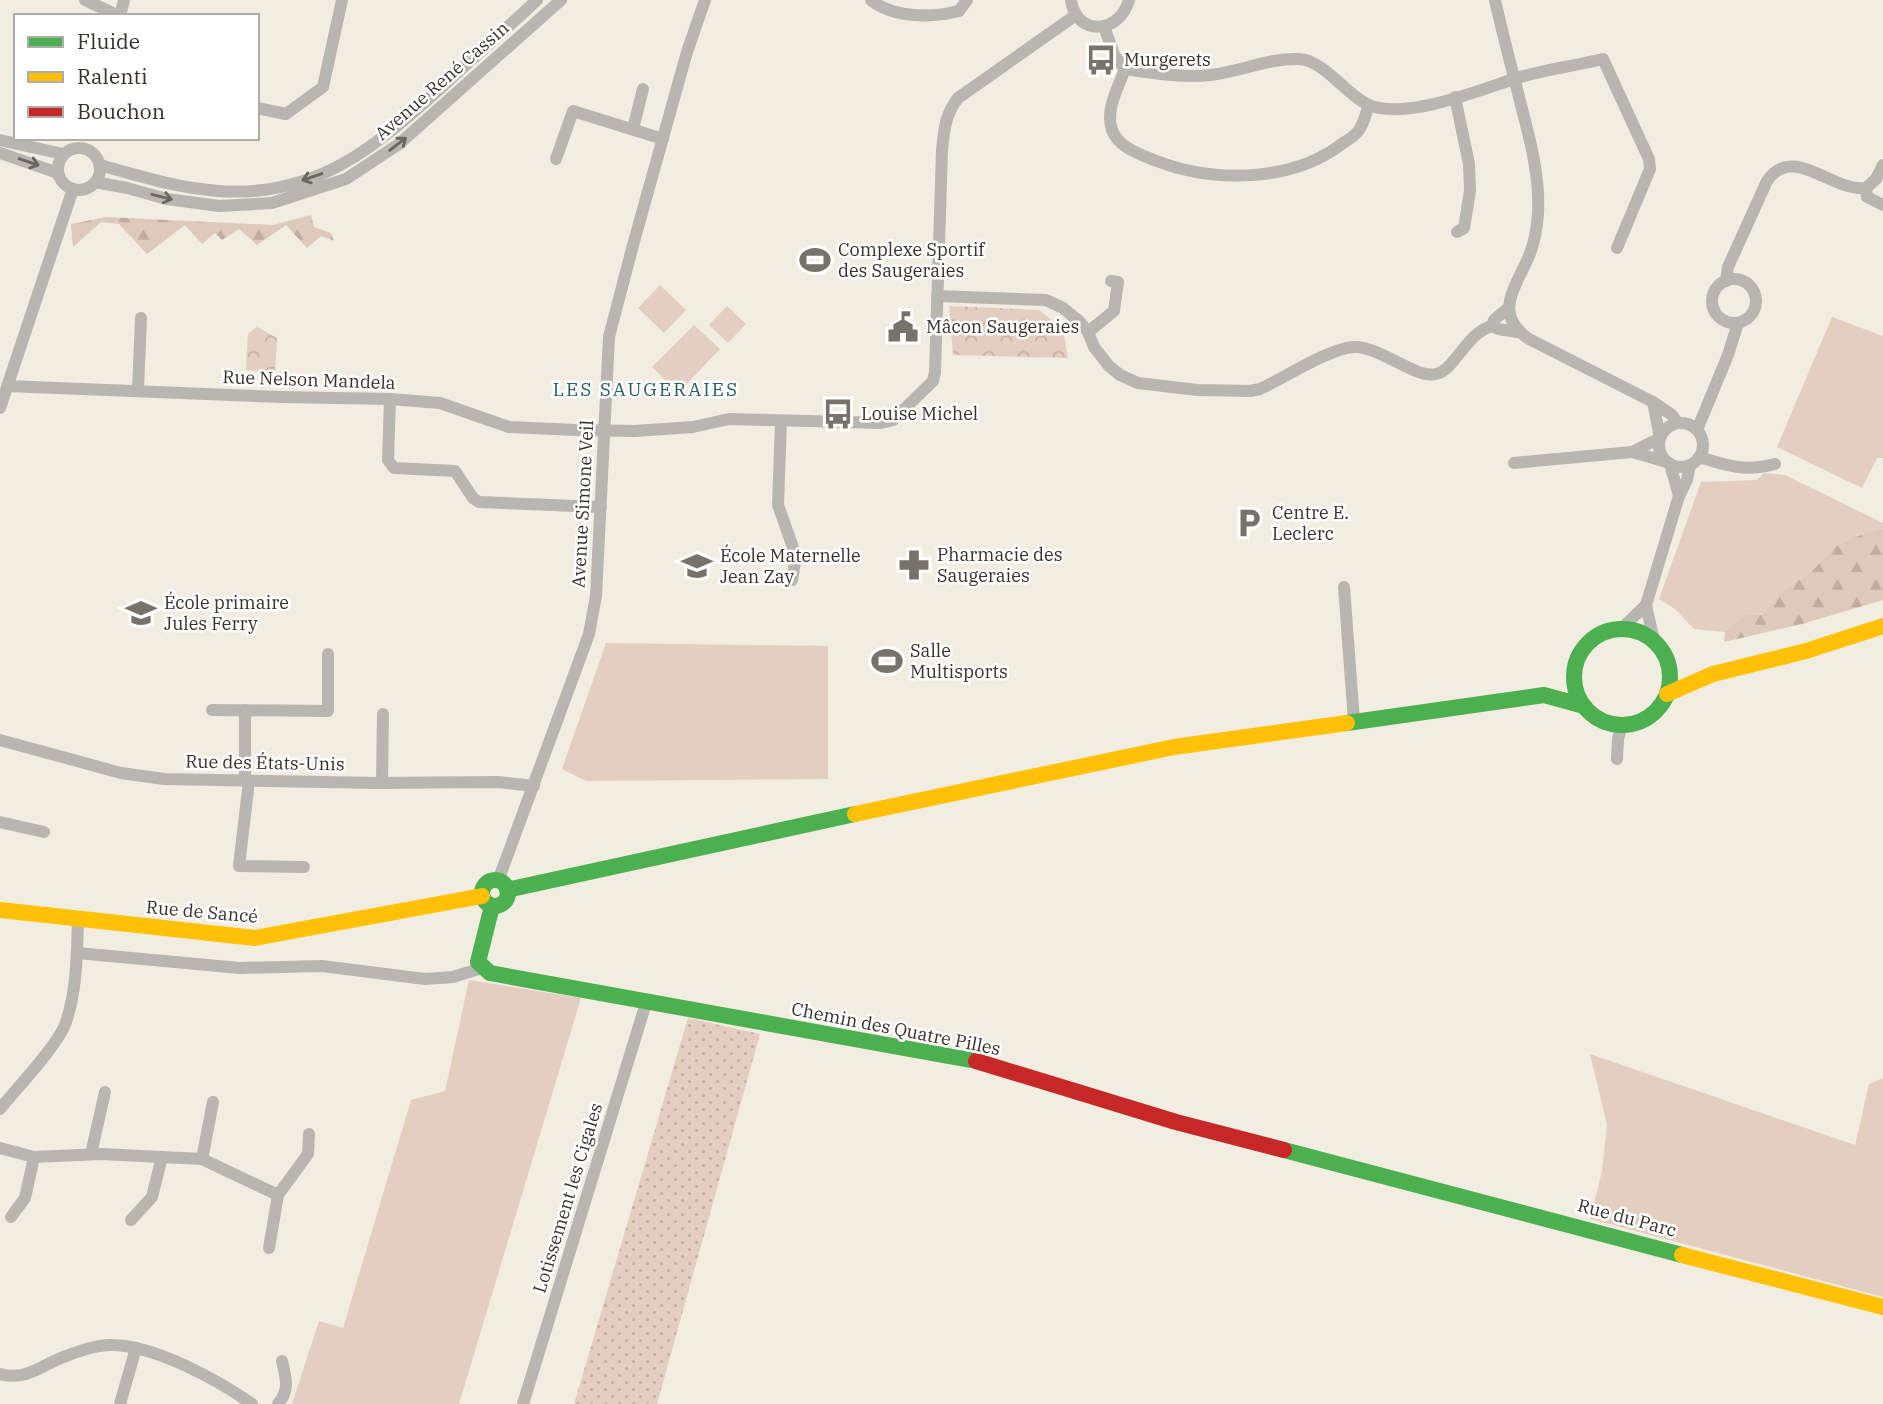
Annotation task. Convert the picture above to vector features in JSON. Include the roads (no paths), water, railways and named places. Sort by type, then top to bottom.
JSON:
[{"type":"street","points":[[85,0],[115,14]]},
{"type":"street","points":[[259,108],[286,114],[323,87],[342,0]]},
{"type":"street","name":"Avenue René Cassin","points":[[97,159],[164,183],[220,191],[270,189],[328,172],[351,161],[399,125],[537,0]]},
{"type":"street","name":"Avenue René Cassin","points":[[95,183],[167,199],[219,206],[272,203],[346,179],[400,144],[561,0]]},
{"type":"street","name":"Avenue Simone Veil","points":[[503,886],[534,786],[589,634],[596,596],[610,337],[687,52],[705,0]]},
{"type":"street","points":[[871,0],[882,9],[895,14],[950,13],[960,11],[967,0]]},
{"type":"street","points":[[1071,0],[1076,15],[1088,24],[1104,26],[1121,18],[1129,0]]},
{"type":"street","points":[[1494,0],[1532,151],[1538,190],[1538,216],[1531,253],[1508,308],[1518,332]]},
{"type":"street","name":"Rue Nelson Mandela","points":[[8,386],[390,399],[440,403],[509,426],[605,431],[693,427],[729,419],[881,423],[893,420],[933,381],[944,130],[950,109],[967,92],[1076,15]]},
{"type":"street","points":[[1104,26],[1114,55],[1125,69],[1170,75],[1209,75],[1259,63],[1303,60],[1369,105],[1389,108],[1416,109],[1514,79],[1603,60],[1648,159],[1650,169],[1617,248]]},
{"type":"street","points":[[1125,69],[1110,112],[1112,130],[1119,141],[1137,153],[1180,170],[1222,175],[1267,174],[1294,168],[1334,150],[1359,131],[1369,105]]},
{"type":"street","points":[[633,129],[643,89]]},
{"type":"street","points":[[1455,97],[1469,164],[1470,191],[1464,228],[1457,232]]},
{"type":"street","points":[[556,159],[573,111],[663,139]]},
{"type":"street","points":[[0,140],[84,148],[97,159]]},
{"type":"street","points":[[72,147],[58,167],[58,173],[65,185],[73,189],[84,189],[95,183],[100,171],[94,140]]},
{"type":"street","points":[[0,153],[58,173]]},
{"type":"street","points":[[1726,281],[1728,267],[1767,181],[1774,172],[1783,167],[1800,166],[1849,188],[1866,188],[1876,179],[1883,165]]},
{"type":"street","points":[[1866,188],[1867,197],[1883,205]]},
{"type":"street","points":[[0,408],[73,189]]},
{"type":"street","points":[[1088,332],[1114,310],[1118,282],[1111,281]]},
{"type":"street","points":[[1726,281],[1741,281],[1752,289],[1755,296],[1754,310],[1750,316],[1738,323],[1724,321],[1714,310],[1715,289],[1726,281]]},
{"type":"street","points":[[937,296],[1046,300],[1063,308],[1088,332],[1094,347],[1120,375],[1138,383],[1163,387],[1250,391],[1283,378],[1332,352],[1353,347],[1370,349],[1426,374],[1437,374],[1478,332],[1492,326],[1494,320],[1508,308]]},
{"type":"street","points":[[138,390],[141,318]]},
{"type":"street","points":[[1697,430],[1728,355],[1738,323]]},
{"type":"street","points":[[1492,326],[1498,330],[1518,332],[1653,402],[1672,415],[1678,423]]},
{"type":"street","points":[[390,399],[388,460],[394,468],[455,471],[473,498],[479,502],[601,507]]},
{"type":"street","points":[[1653,402],[1660,451],[1668,463],[1679,496]]},
{"type":"street","points":[[781,421],[778,505],[796,556],[792,580]]},
{"type":"street","points":[[1514,463],[1632,452],[1660,438],[1667,428],[1678,423],[1697,430],[1703,443],[1679,496],[1646,605],[1621,629]]},
{"type":"street","points":[[1632,452],[1684,467],[1695,461],[1740,469],[1775,464]]},
{"type":"street","points":[[1344,587],[1353,721]]},
{"type":"street","points":[[1646,605],[1654,641],[1666,658],[1676,664],[1722,670]]},
{"type":"street","points":[[1667,694],[1692,679],[1795,654],[1883,626]]},
{"type":"street","points":[[1654,641],[1644,635],[1621,629],[1607,631],[1583,648],[1574,677],[1584,706],[1608,723],[1636,723],[1649,716],[1660,706],[1667,694],[1670,682],[1666,658]]},
{"type":"street","points":[[212,710],[328,712],[328,654]]},
{"type":"street","points":[[1544,695],[1577,661]]},
{"type":"street","points":[[77,953],[240,968],[321,966],[425,979],[453,977],[482,968],[478,962],[487,901],[502,904],[507,898],[503,886],[1174,747],[1544,695],[1584,706]]},
{"type":"street","points":[[245,710],[247,781],[239,866],[304,867]]},
{"type":"street","points":[[382,783],[383,714]]},
{"type":"street","points":[[1616,759],[1622,725]]},
{"type":"street","name":"Rue des États-Unis","points":[[0,740],[121,774],[164,779],[498,782],[534,786]]},
{"type":"street","points":[[0,822],[44,832]]},
{"type":"street","name":"Rue de Sancé","points":[[0,910],[255,938],[487,901]]},
{"type":"street","points":[[1,1106],[55,1041],[65,1024],[77,953],[78,919]]},
{"type":"street","name":"Chemin des Quatre Pilles","points":[[482,968],[490,972],[646,1003],[986,1063],[1176,1122],[1361,1170]]},
{"type":"street","name":"Lotissement les Cigales","points":[[523,1404],[646,1003]]},
{"type":"street","points":[[91,1154],[105,1092]]},
{"type":"street","points":[[202,1158],[213,1102]]},
{"type":"street","points":[[270,1248],[278,1195],[308,1154],[309,1134]]},
{"type":"street","points":[[0,1148],[34,1157],[91,1154],[202,1158],[278,1195]]},
{"type":"street","points":[[10,1217],[25,1198],[34,1157]]},
{"type":"street","points":[[131,1220],[152,1197],[162,1157]]},
{"type":"street","name":"Rue du Parc","points":[[1361,1170],[1883,1307]]},
{"type":"street","points":[[0,1374],[18,1378],[63,1357],[112,1345],[159,1355],[224,1384],[252,1404]]},
{"type":"street","points":[[120,1404],[136,1348]]},
{"type":"street","points":[[278,1404],[288,1384],[282,1361]]},
{"type":"place","name":"Murgerets","points":[[1101,60]]},
{"type":"place","name":"Complexe Sportif des Saugeraies","points":[[815,260]]},
{"type":"place","name":"Mâcon Saugeraies","points":[[903,327]]},
{"type":"place","name":"Louise Michel","points":[[838,414]]},
{"type":"place","name":"Centre E. Leclerc","points":[[1249,523]]},
{"type":"place","name":"Pharmacie des Saugeraies","points":[[914,565]]},
{"type":"place","name":"École Maternelle Jean Zay","points":[[697,566]]},
{"type":"place","name":"École primaire Jules Ferry","points":[[141,613]]},
{"type":"place","name":"Salle Multisports","points":[[887,661]]},
{"type":"district","name":"LES SAUGERAIES","points":[[646,389]]}]
